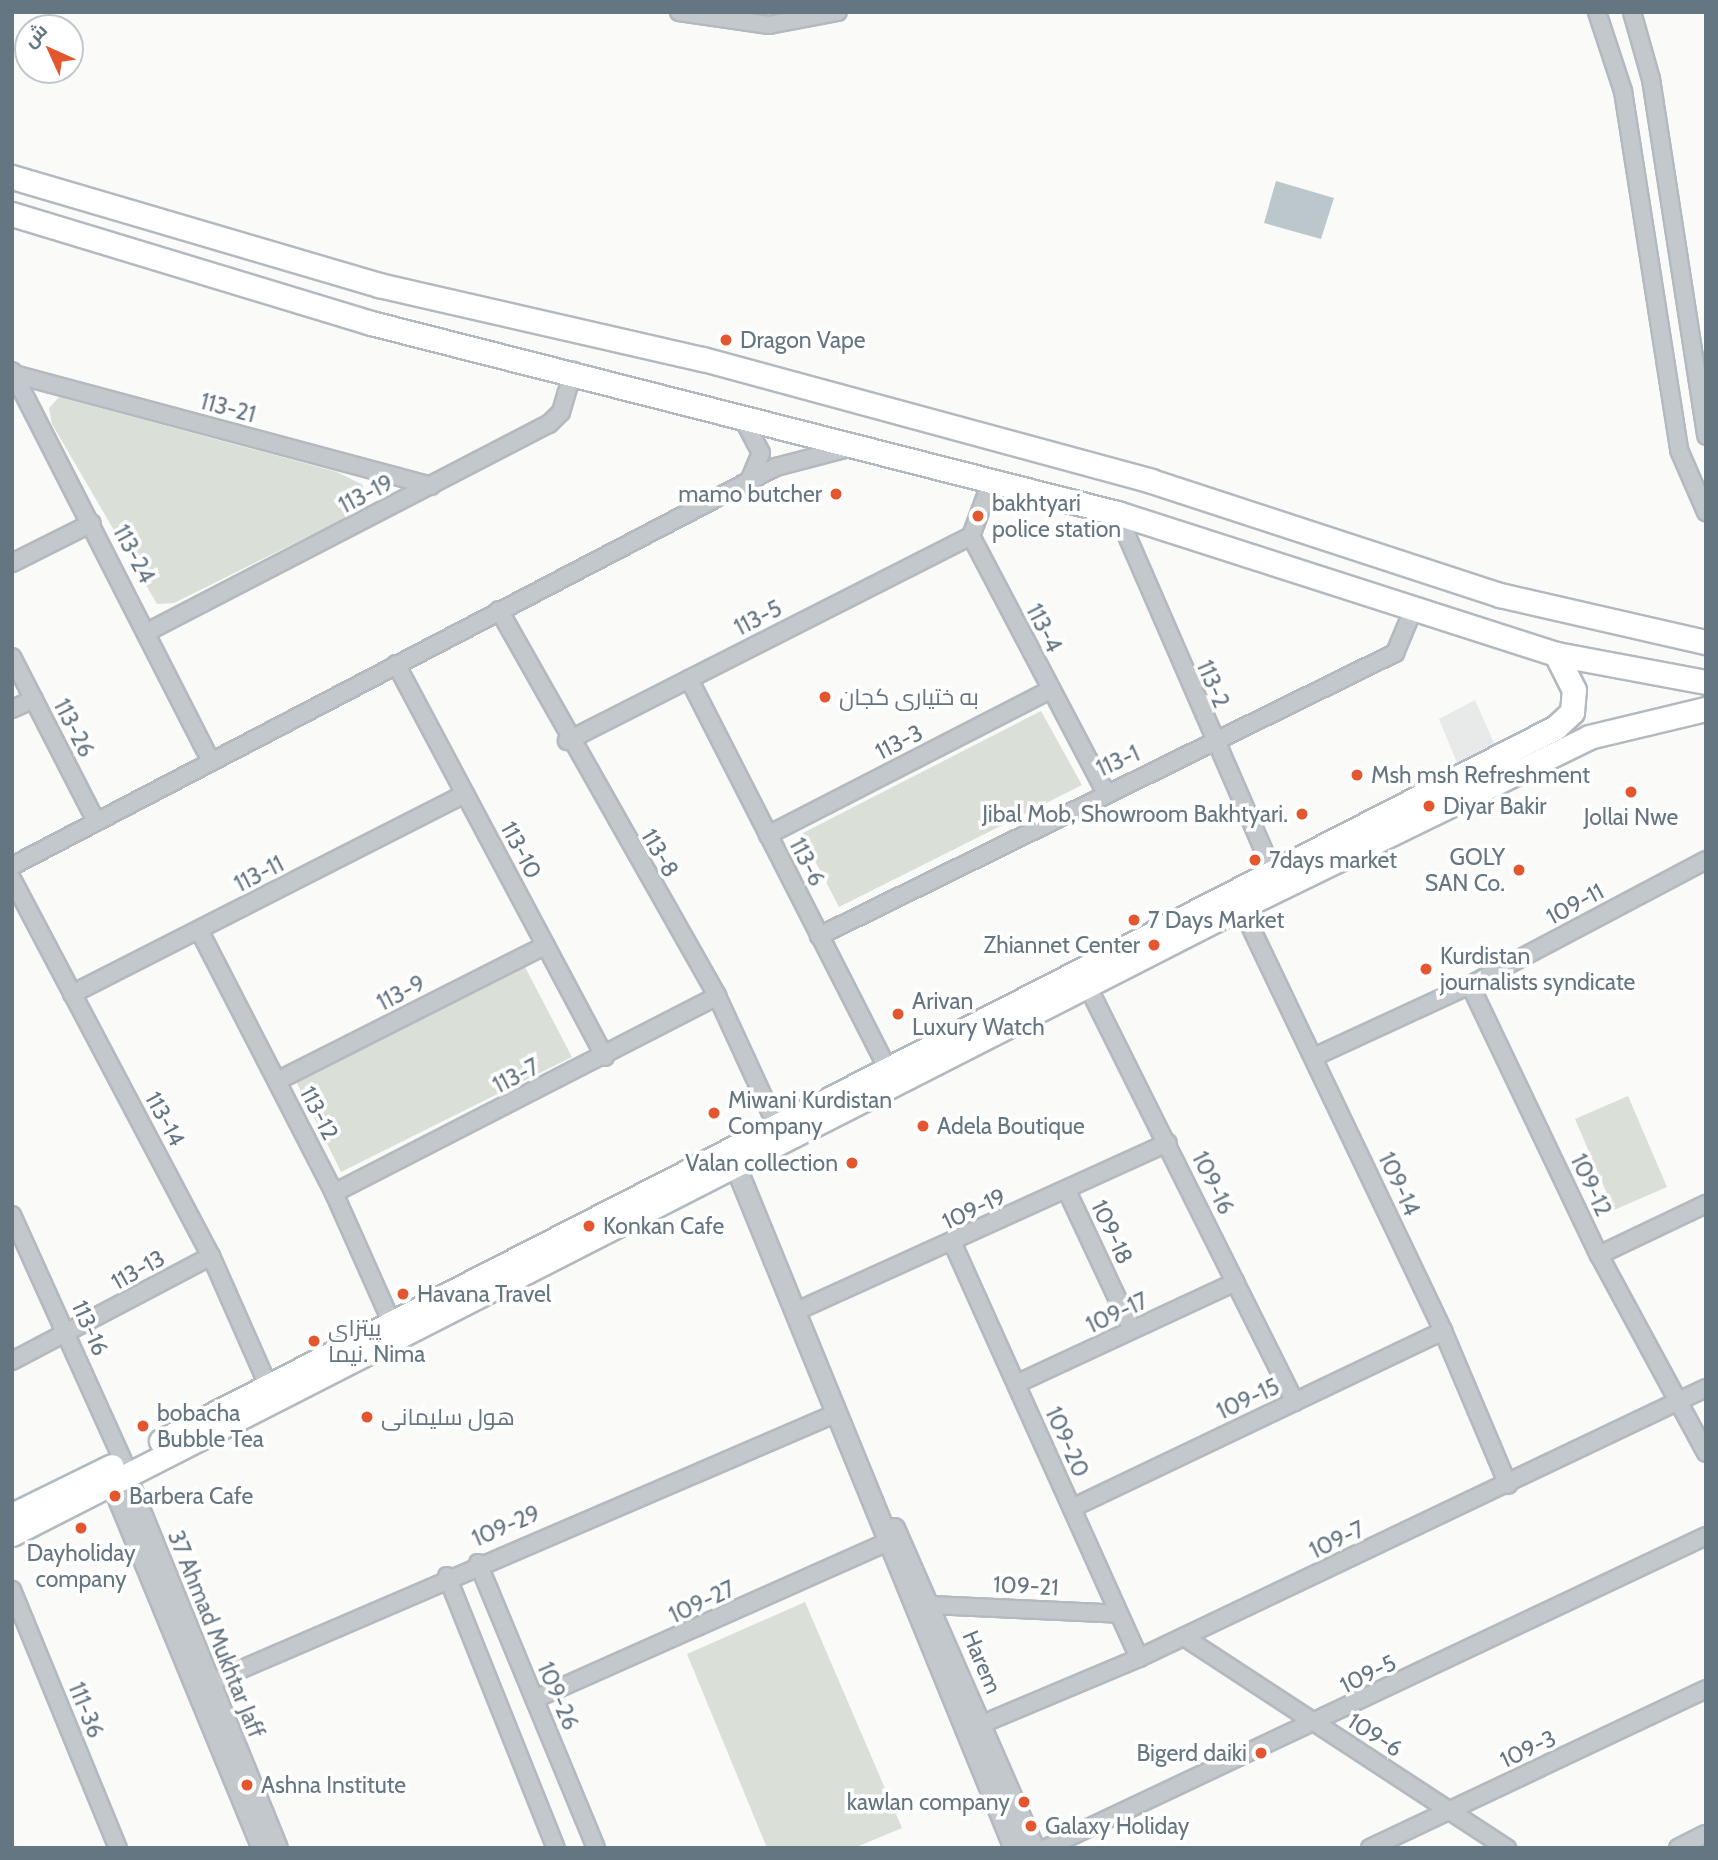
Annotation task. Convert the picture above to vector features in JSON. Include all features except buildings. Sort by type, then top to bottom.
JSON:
[{"type":"main road","points":[[12,177],[379,285],[703,359],[1151,481],[1500,595],[1706,642]]},
{"type":"main road","points":[[12,214],[371,323],[573,371],[1117,513],[1556,654],[1706,682]]},
{"type":"main road","points":[[12,1534],[120,1474],[730,1156],[775,1122],[1556,727],[1572,712],[1572,680],[1556,654]]},
{"type":"main road","points":[[12,1516],[120,1474],[268,1385],[391,1321],[1087,985],[1589,737],[1706,709]]},
{"type":"main road","points":[[1572,712],[1583,719],[1589,737]]},
{"type":"street","points":[[680,12],[769,25],[838,12]]},
{"type":"street","points":[[1597,12],[1619,69],[1679,450],[1706,512]]},
{"type":"street","points":[[1632,12],[1660,135],[1706,436]]},
{"type":"street","points":[[1631,135],[1660,135]]},
{"type":"street","points":[[1640,198],[1670,200]]},
{"type":"street","name":"113-19","points":[[149,631],[550,424],[561,412],[573,371]]},
{"type":"street","name":"113-21","points":[[13,372],[431,486]]},
{"type":"street","name":"113-24","points":[[13,372],[149,631],[210,760]]},
{"type":"street","points":[[740,414],[761,453],[749,481]]},
{"type":"street","points":[[12,866],[210,760],[749,481],[855,446]]},
{"type":"street","points":[[971,536],[991,482]]},
{"type":"street","name":"113-2","points":[[1117,513],[1213,743],[1272,870]]},
{"type":"street","points":[[12,563],[92,523]]},
{"type":"street","name":"113-5","points":[[567,741],[971,536]]},
{"type":"street","name":"113-4","points":[[971,536],[1105,791]]},
{"type":"street","name":"113-8","points":[[499,610],[567,741],[717,996],[775,1122]]},
{"type":"street","name":"113-1","points":[[819,936],[1105,791],[1213,743],[1395,653],[1413,610]]},
{"type":"street","name":"113-26","points":[[12,657],[96,821]]},
{"type":"street","name":"113-10","points":[[396,664],[605,1057]]},
{"type":"street","name":"113-6","points":[[688,679],[886,1066]]},
{"type":"street","name":"113-3","points":[[768,835],[1050,690]]},
{"type":"street","points":[[12,709],[34,699]]},
{"type":"street","name":"113-11","points":[[72,994],[465,794]]},
{"type":"street","name":"109-11","points":[[1314,1057],[1470,985],[1706,860]]},
{"type":"street","name":"113-14","points":[[12,879],[211,1256],[268,1385]]},
{"type":"street","name":"109-14","points":[[1241,907],[1443,1331],[1508,1485]]},
{"type":"street","name":"113-12","points":[[199,930],[334,1193],[391,1321]]},
{"type":"street","name":"113-9","points":[[277,1081],[546,945]]},
{"type":"street","name":"109-16","points":[[1087,985],[1295,1402]]},
{"type":"street","name":"109-12","points":[[1470,985],[1599,1255],[1675,1403],[1706,1453]]},
{"type":"street","name":"113-7","points":[[334,1193],[605,1057],[717,996]]},
{"type":"street","name":"109-19","points":[[797,1311],[953,1244],[1168,1143]]},
{"type":"street","name":"Harem","points":[[730,1156],[875,1501],[931,1605],[1034,1848]]},
{"type":"street","name":"109-18","points":[[1068,1191],[1132,1330]]},
{"type":"street","points":[[1599,1255],[1706,1204]]},
{"type":"street","name":"113-16","points":[[12,1215],[69,1335],[120,1474]]},
{"type":"street","name":"109-20","points":[[953,1244],[1139,1658]]},
{"type":"street","name":"113-13","points":[[12,1361],[69,1335],[211,1256]]},
{"type":"street","name":"109-17","points":[[1016,1384],[1236,1282]]},
{"type":"street","name":"109-15","points":[[1072,1508],[1443,1331]]},
{"type":"street","name":"109-7","points":[[982,1724],[1139,1658],[1508,1485],[1706,1388]]},
{"type":"street","name":"109-29","points":[[202,1686],[447,1576],[837,1413]]},
{"type":"street","name":"37 Ahmad Mukhtar Jaff","points":[[120,1474],[262,1848]]},
{"type":"street","name":"Harem","points":[[875,1501],[887,1542],[1014,1848]]},
{"type":"street","name":"109-5","points":[[1046,1848],[1317,1724],[1706,1536]]},
{"type":"street","name":"109-27","points":[[535,1699],[887,1542]]},
{"type":"street","name":"109-26","points":[[478,1563],[596,1848]]},
{"type":"street","points":[[447,1576],[556,1848]]},
{"type":"street","name":"111-36","points":[[12,1590],[118,1848]]},
{"type":"street","name":"109-21","points":[[931,1605],[1119,1614]]},
{"type":"street","name":"109-6","points":[[1184,1637],[1507,1848]]},
{"type":"street","name":"37 Ahmad Mukhtar Jaff","points":[[202,1686],[277,1848]]},
{"type":"street","name":"109-3","points":[[1370,1848],[1706,1689]]},
{"type":"street","points":[[1678,1848],[1706,1835]]},
{"type":"shaded area","points":[[1276,181],[1334,198],[1321,239],[1264,223]]},
{"type":"shaded area","points":[[59,397],[337,472],[363,485],[365,501],[347,517],[174,603],[157,604],[52,424],[49,408]]},
{"type":"shaded area","points":[[1475,700],[1495,745],[1457,763],[1439,719]]},
{"type":"shaded area","points":[[1041,711],[1082,785],[839,907],[801,834]]},
{"type":"shaded area","points":[[525,967],[572,1057],[341,1172],[296,1081]]},
{"type":"shaded area","points":[[1628,1096],[1667,1187],[1614,1210],[1575,1119]]},
{"type":"shaded area","points":[[805,1602],[902,1828],[854,1848],[767,1848],[687,1654]]},
{"type":"place","name":"Dragon Vape","points":[[726,340]]},
{"type":"place","name":"mamo butcher","points":[[836,494]]},
{"type":"place","name":"bakhtyari police station","points":[[978,516]]},
{"type":"place","name":"به ختيارى كجان","points":[[825,697]]},
{"type":"place","name":"Msh msh Refreshment","points":[[1357,775]]},
{"type":"place","name":"Jollai Nwe","points":[[1631,792]]},
{"type":"place","name":"Diyar Bakir","points":[[1429,806]]},
{"type":"place","name":"Jibal Mob, Showroom Bakhtyari.","points":[[1302,814]]},
{"type":"place","name":"7days market","points":[[1255,860]]},
{"type":"place","name":"GOLY SAN Co.","points":[[1519,870]]},
{"type":"place","name":"7 Days Market","points":[[1134,920]]},
{"type":"place","name":"Zhiannet Center","points":[[1154,945]]},
{"type":"place","name":"Kurdistan journalists syndicate","points":[[1426,969]]},
{"type":"place","name":"Arivan Luxury Watch","points":[[898,1014]]},
{"type":"place","name":"Miwani Kurdistan Company","points":[[714,1113]]},
{"type":"place","name":"Adela Boutique","points":[[923,1126]]},
{"type":"place","name":"Valan collection","points":[[852,1163]]},
{"type":"place","name":"Konkan Cafe","points":[[589,1226]]},
{"type":"place","name":"Havana Travel","points":[[403,1294]]},
{"type":"place","name":"پیتزای نیما. Nima","points":[[314,1341]]},
{"type":"place","name":"هول سليمانى","points":[[367,1417]]},
{"type":"place","name":"bobacha Bubble Tea","points":[[143,1426]]},
{"type":"place","name":"Barbera Cafe","points":[[115,1496]]},
{"type":"place","name":"Dayholiday company","points":[[81,1528]]},
{"type":"place","name":"Bigerd daiki","points":[[1261,1753]]},
{"type":"place","name":"Ashna Institute","points":[[247,1785]]},
{"type":"place","name":"kawlan company","points":[[1024,1802]]},
{"type":"place","name":"Galaxy Holiday","points":[[1031,1826]]}]
